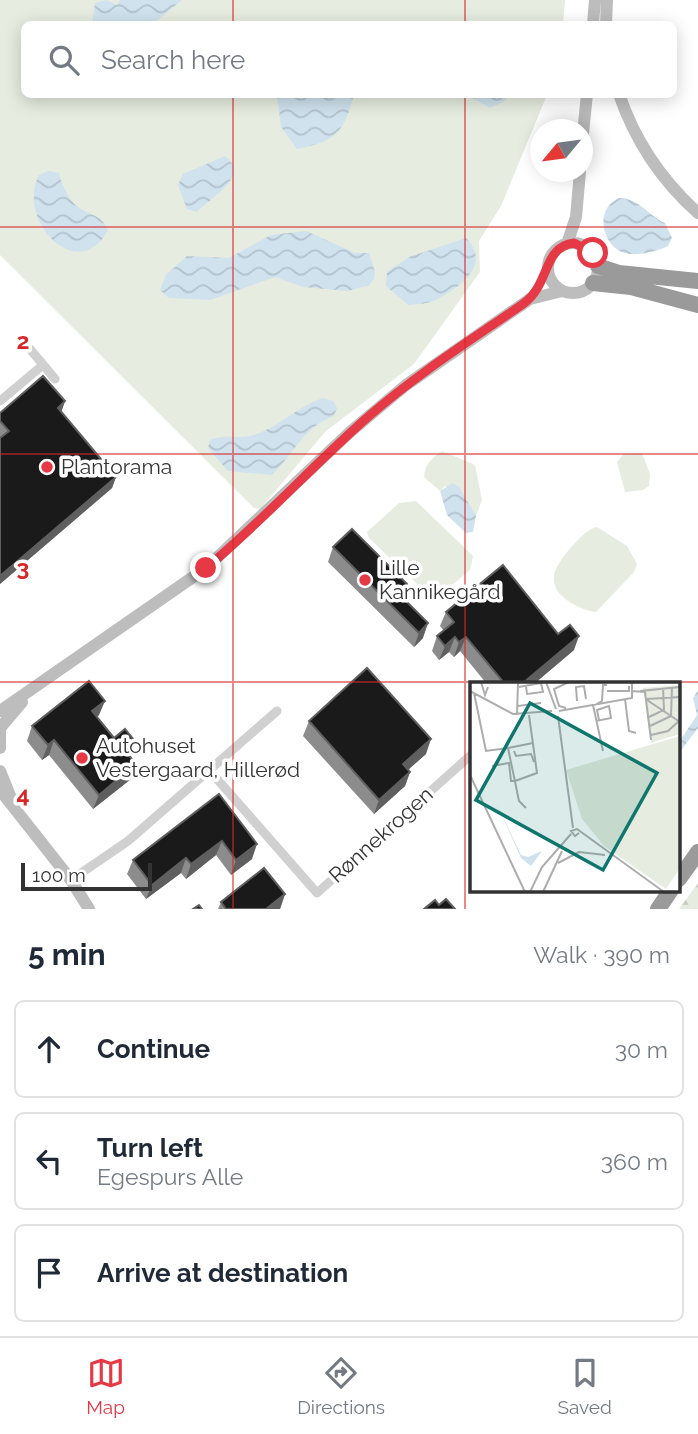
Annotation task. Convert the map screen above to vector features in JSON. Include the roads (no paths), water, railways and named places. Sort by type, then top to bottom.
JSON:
[{"type":"highway","points":[[598,266],[619,273],[698,281]]},
{"type":"highway","points":[[593,283],[631,287],[698,305]]},
{"type":"highway","points":[[680,878],[698,852]]},
{"type":"highway","points":[[658,909],[670,892]]},
{"type":"street","points":[[593,21],[595,0]]},
{"type":"street","points":[[606,21],[607,0]]},
{"type":"street","points":[[585,119],[587,98]]},
{"type":"street","points":[[620,98],[647,155],[670,186],[698,213]]},
{"type":"street","points":[[579,182],[576,217],[581,245]]},
{"type":"street","points":[[530,299],[548,272],[552,255],[566,244],[576,217]]},
{"type":"street","points":[[0,711],[206,568],[369,415],[446,357],[530,299],[562,290],[579,293],[593,283],[598,266],[593,253],[581,245],[566,244]]},
{"type":"street","points":[[548,272],[562,290]]},
{"type":"street","points":[[30,349],[55,379]]},
{"type":"street","points":[[0,401],[43,365]]},
{"type":"street","points":[[0,748],[0,729],[51,675]]},
{"type":"street","points":[[71,880],[128,841],[277,711]]},
{"type":"street","name":"Rønnekrogen","points":[[210,771],[317,893],[470,756]]},
{"type":"street","points":[[0,771],[19,814]]},
{"type":"street","points":[[0,790],[71,880],[89,909]]},
{"type":"water","points":[[106,0],[117,5],[120,0],[182,0],[157,21],[92,21],[95,3]]},
{"type":"water","points":[[277,98],[353,98],[342,127],[321,143],[297,149],[281,127]]},
{"type":"water","points":[[472,98],[507,98],[490,108]]},
{"type":"water","points":[[225,156],[234,171],[226,186],[197,212],[187,209],[178,185],[183,174]]},
{"type":"water","points":[[48,171],[59,173],[66,192],[75,204],[99,218],[105,225],[108,230],[96,246],[82,252],[67,249],[54,241],[43,227],[36,211],[34,193],[39,175]]},
{"type":"water","points":[[619,198],[633,201],[665,223],[672,238],[668,246],[650,252],[630,254],[613,246],[604,229],[603,220],[611,203]]},
{"type":"water","points":[[306,231],[355,253],[369,253],[375,272],[374,279],[369,285],[348,291],[303,287],[275,277],[210,300],[169,298],[160,290],[166,275],[187,256],[229,258],[271,235]]},
{"type":"water","points":[[466,238],[476,257],[475,266],[463,282],[446,295],[430,302],[408,305],[386,286],[387,272],[409,257]]},
{"type":"water","points":[[323,398],[333,401],[337,408],[334,416],[307,433],[272,475],[228,471],[208,448],[210,440],[248,436],[263,431]]},
{"type":"water","points":[[453,483],[459,487],[476,516],[473,532],[466,533],[447,515],[440,491]]},
{"type":"water","points":[[698,690],[698,728],[680,752],[680,740],[697,715],[693,698]]},
{"type":"place","name":"Plantorama","points":[[47,467]]},
{"type":"place","name":"Lille Kannikegård","points":[[365,580]]},
{"type":"place","name":"Autohuset Vestergaard, Hillerød","points":[[82,758]]}]
